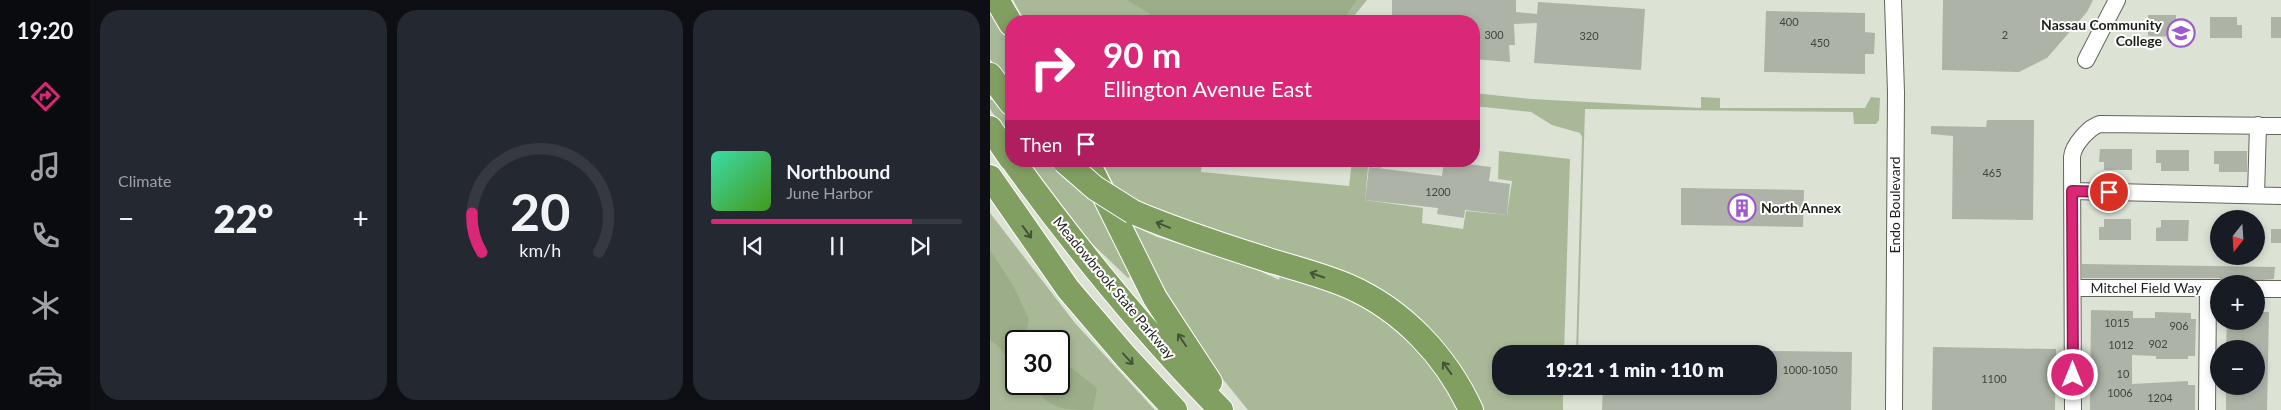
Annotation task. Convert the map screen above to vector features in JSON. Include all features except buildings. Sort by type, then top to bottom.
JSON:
[{"type":"highway","points":[[997,0],[1006,15]]},
{"type":"highway","points":[[990,75],[1005,95]]},
{"type":"highway","name":"Meadowbrook State Parkway","points":[[990,128],[1005,150]]},
{"type":"highway","name":"Meadowbrook State Parkway","points":[[1017,167],[1065,231],[1112,289],[1156,340],[1222,410]]},
{"type":"highway","points":[[1071,167],[1089,184],[1133,212],[1178,231],[1348,286],[1377,302],[1404,321],[1428,344],[1453,376],[1471,410]]},
{"type":"highway","points":[[1090,167],[1156,298],[1229,410]]},
{"type":"highway","points":[[990,177],[997,190],[1068,288],[1126,356],[1176,410]]},
{"type":"street","name":"Endo Boulevard","points":[[1893,0],[1896,92],[1894,410]]},
{"type":"street","points":[[2086,60],[2117,0]]},
{"type":"street","points":[[2073,410],[2073,150],[2095,125],[2281,126]]},
{"type":"street","points":[[2256,195],[2258,125]]},
{"type":"street","points":[[2072,191],[2281,196]]},
{"type":"street","name":"Mitchel Field Way","points":[[2073,288],[2210,288]]},
{"type":"street","points":[[2265,289],[2281,289]]},
{"type":"street","points":[[2207,410],[2211,330]]},
{"type":"green space","points":[[1013,0],[1367,0],[1355,15],[1022,15]]},
{"type":"green space","points":[[1127,0],[1357,0],[1346,15],[1152,15]]},
{"type":"green space","points":[[990,8],[1005,34],[1005,80],[990,59]]},
{"type":"green space","points":[[1480,94],[1531,99],[1701,108],[1701,97],[1720,98],[1720,108],[1865,108],[1871,97],[1880,98],[1879,120],[1876,124],[1854,124],[1853,112],[1585,109],[1578,345],[1576,345],[1582,137],[1580,133],[1552,125],[1531,112],[1480,107]]},
{"type":"green space","points":[[990,100],[994,100],[1005,113],[1005,130],[990,109]]},
{"type":"green space","points":[[1499,151],[1570,159],[1564,345],[1492,345],[1492,395],[1563,395],[1563,410],[1480,410],[1409,316],[1119,195],[1105,167],[1201,167],[1201,172],[1349,186],[1351,167],[1368,167],[1365,200],[1423,208],[1422,223],[1463,229],[1466,211],[1507,215],[1512,181],[1498,179]]},
{"type":"green space","points":[[1032,167],[1053,167],[1067,181],[1095,203],[1132,276],[1128,278],[1083,235]]},
{"type":"green space","points":[[990,213],[1075,323],[1155,410],[990,410]]},
{"type":"green space","points":[[1134,226],[1157,237],[1238,261],[1279,280],[1280,275],[1314,284],[1353,300],[1379,315],[1435,365],[1460,410],[1248,410],[1200,351],[1202,347],[1161,283]]},
{"type":"green space","points":[[990,250],[1013,285],[1029,319],[1027,330],[1005,330],[1005,356],[999,347],[990,340]]},
{"type":"green space","points":[[1070,367],[1097,388],[1093,410],[1065,409],[1051,404],[1040,395],[1070,395]]},
{"type":"place","name":"Nassau Community College","points":[[2181,33]]},
{"type":"place","name":"North Annex","points":[[1742,208]]},
{"type":"route","points":[[2073,375],[2072,191],[2109,192]]}]
